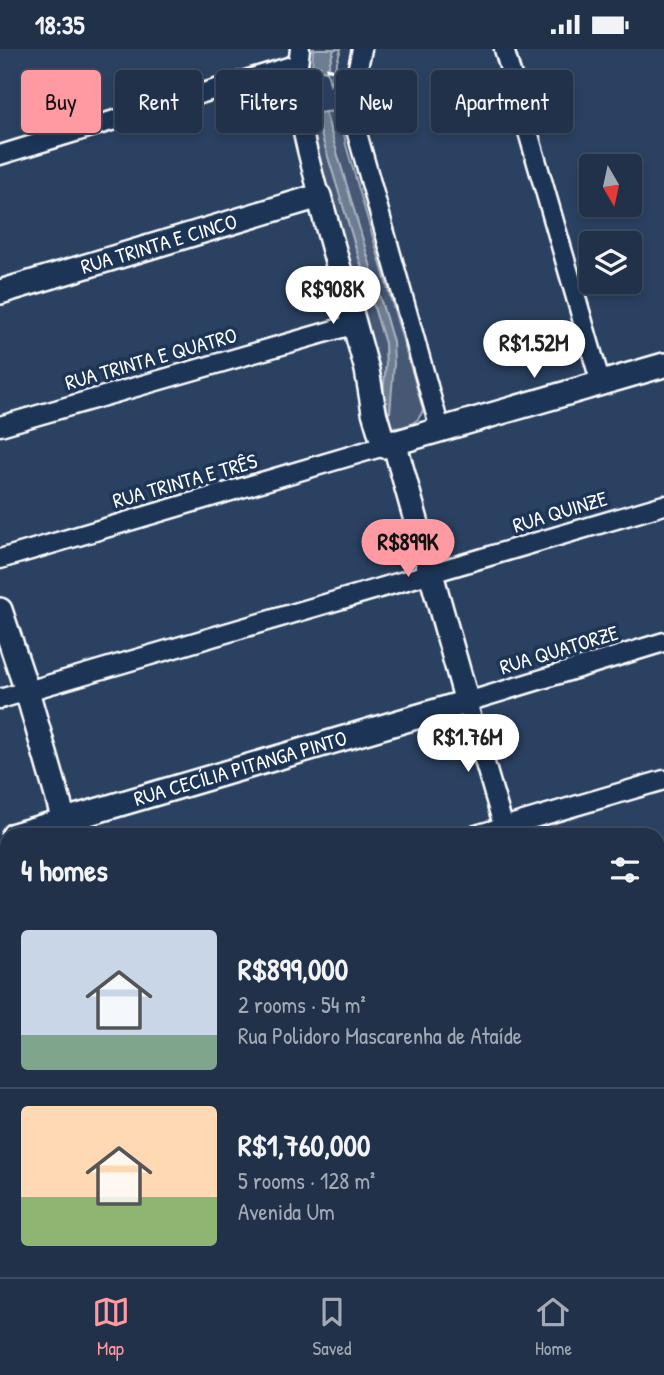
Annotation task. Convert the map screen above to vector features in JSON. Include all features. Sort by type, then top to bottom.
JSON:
[{"type":"street","points":[[362,49],[353,90],[356,135],[440,429]]},
{"type":"street","points":[[504,49],[601,384]]},
{"type":"street","points":[[0,155],[301,59],[299,119],[389,444],[504,828]]},
{"type":"street","name":"RUA TRINTA E CINCO","points":[[0,292],[320,196]]},
{"type":"street","name":"RUA TRINTA E QUATRO","points":[[0,426],[355,324]]},
{"type":"street","points":[[389,444],[664,365]]},
{"type":"street","name":"RUA TRINTA E TRÊS","points":[[0,559],[389,444]]},
{"type":"street","name":"RUA QUINZE","points":[[0,699],[664,505]]},
{"type":"street","points":[[0,610],[27,691],[66,828]]},
{"type":"street","name":"RUA QUATORZE","points":[[467,702],[664,642]]},
{"type":"street","name":"RUA CECÍLIA PITANGA PINTO","points":[[66,828],[467,702]]},
{"type":"street","points":[[514,828],[664,780]]},
{"type":"path","points":[[301,59],[333,69]]},
{"type":"shaded area","points":[[313,49],[334,49],[327,71],[312,68]]},
{"type":"shaded area","points":[[334,49],[341,49],[330,84],[327,71]]},
{"type":"shaded area","points":[[336,111],[336,133],[344,133],[423,409],[418,419],[404,427],[388,427],[381,416],[390,412],[393,342],[325,112]]},
{"type":"shaded area","points":[[322,112],[325,112],[393,342],[390,412],[381,416],[386,364],[385,343],[321,133]]},
{"type":"shaded area","points":[[311,133],[321,133],[385,343],[383,396],[372,345]]}]
